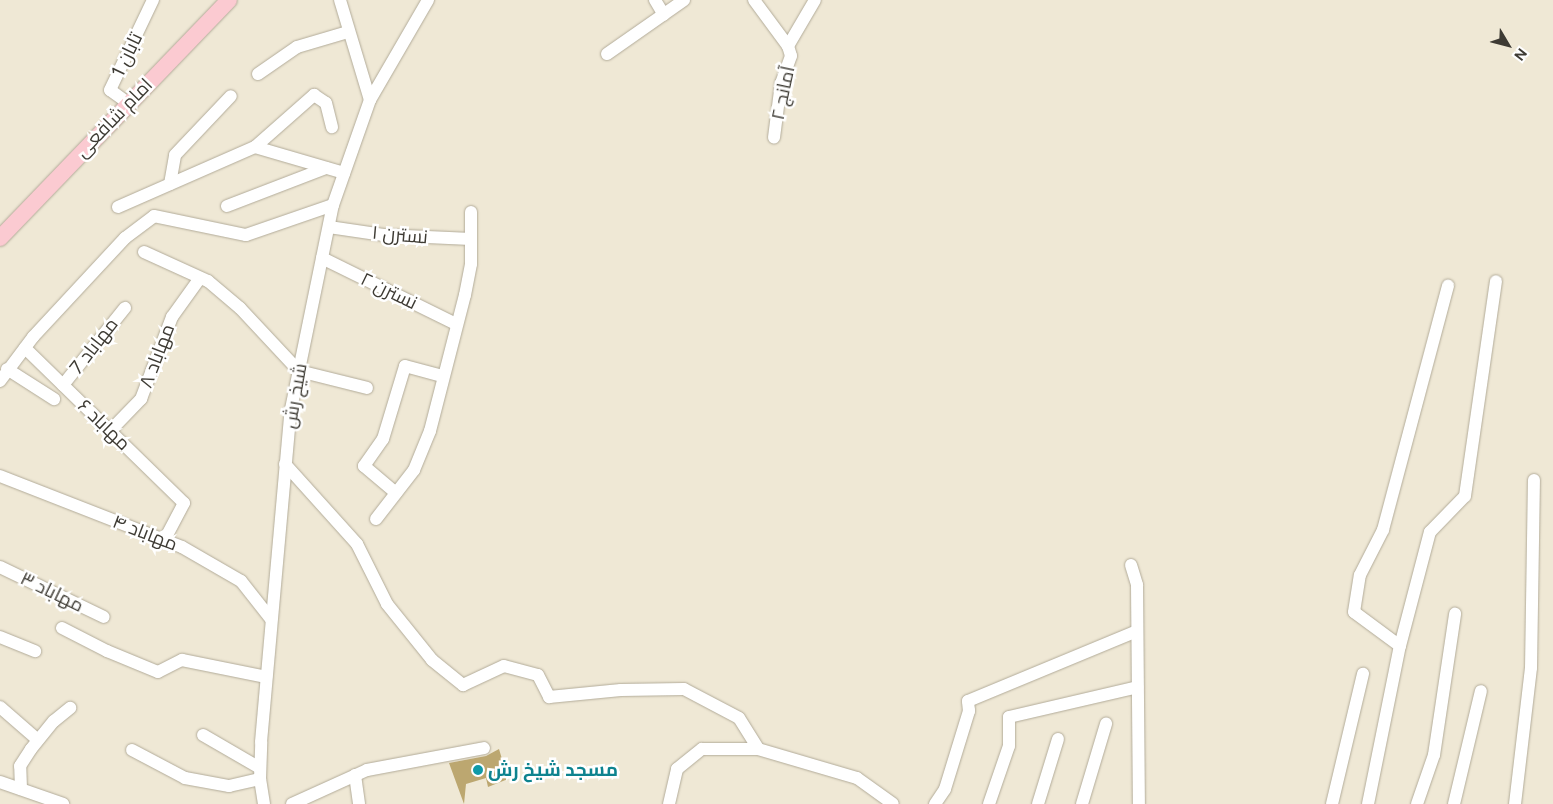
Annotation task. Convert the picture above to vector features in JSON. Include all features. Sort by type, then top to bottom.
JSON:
[{"type":"main road","name":"امام شافعی","points":[[0,238],[229,0]]},
{"type":"street","name":"تابان 1","points":[[128,103],[110,90],[153,0]]},
{"type":"street","points":[[340,0],[348,32],[370,100]]},
{"type":"street","points":[[655,0],[664,15]]},
{"type":"street","points":[[607,54],[684,0]]},
{"type":"street","name":"آمانج ۲","points":[[754,0],[788,46],[791,56],[781,83],[774,138]]},
{"type":"street","points":[[788,46],[815,0]]},
{"type":"street","name":"شیخ رش","points":[[264,804],[260,774],[266,677],[285,464],[298,372],[333,205],[370,100],[423,4]]},
{"type":"street","points":[[258,74],[297,47],[348,32]]},
{"type":"street","points":[[118,207],[255,147],[314,95],[326,103],[332,127]]},
{"type":"street","points":[[170,184],[175,155],[231,96]]},
{"type":"street","points":[[255,147],[344,173]]},
{"type":"street","points":[[227,206],[326,168]]},
{"type":"street","points":[[0,381],[24,348],[125,238],[154,216],[246,235],[333,205]]},
{"type":"street","points":[[376,519],[414,470],[430,431],[471,264],[471,212]]},
{"type":"street","name":"نسترن ۱","points":[[329,227],[383,235],[471,239]]},
{"type":"street","points":[[144,252],[200,278],[240,308],[298,372],[367,388]]},
{"type":"street","name":"نسترن ۲","points":[[322,258],[456,324]]},
{"type":"street","name":"مهاباد ۸","points":[[110,431],[141,398],[172,317],[200,278]]},
{"type":"street","points":[[1368,804],[1400,646],[1430,532],[1465,496],[1496,282]]},
{"type":"street","points":[[1400,646],[1354,612],[1360,575],[1383,530],[1448,286]]},
{"type":"street","name":"مهاباد 7","points":[[63,385],[124,308]]},
{"type":"street","name":"مهاباد ۶","points":[[24,348],[184,503],[164,541]]},
{"type":"street","points":[[396,494],[364,466],[383,439],[405,366],[442,376]]},
{"type":"street","points":[[7,369],[54,399]]},
{"type":"street","points":[[285,464],[357,544],[393,611],[432,660],[463,685],[504,666],[538,675],[549,697],[621,690],[684,689],[739,718],[758,749]]},
{"type":"street","name":"مهاباد ۴","points":[[0,476],[182,547],[241,581],[271,619]]},
{"type":"street","points":[[1515,804],[1531,668],[1534,480]]},
{"type":"street","points":[[1131,566],[1136,585],[1139,804]]},
{"type":"street","name":"مهاباد ۳","points":[[0,567],[104,617]]},
{"type":"street","points":[[1417,804],[1434,755],[1455,614]]},
{"type":"street","points":[[62,628],[107,651],[158,672],[182,660],[266,677]]},
{"type":"street","points":[[935,804],[945,789],[969,711],[968,701],[1137,631]]},
{"type":"street","points":[[0,637],[35,651]]},
{"type":"street","points":[[1332,804],[1364,674]]},
{"type":"street","points":[[989,804],[1009,746],[1009,717],[1138,687]]},
{"type":"street","points":[[1454,804],[1481,691]]},
{"type":"street","points":[[0,707],[38,740]]},
{"type":"street","points":[[20,789],[20,766],[54,721],[70,708]]},
{"type":"street","points":[[1082,804],[1106,724]]},
{"type":"street","points":[[203,735],[260,774]]},
{"type":"street","points":[[1038,804],[1058,739]]},
{"type":"street","points":[[292,804],[367,770],[484,748]]},
{"type":"street","points":[[670,804],[677,768],[702,749],[758,749],[856,778],[886,802]]},
{"type":"street","points":[[132,750],[185,778],[229,786],[260,774]]},
{"type":"street","points":[[355,775],[359,804]]},
{"type":"street","points":[[0,782],[20,789],[41,800],[63,804]]},
{"type":"building","name":"مسجد شیخ رش","points":[[499,749],[508,779],[488,787],[486,778],[466,784],[464,804],[449,763],[486,756]]},
{"type":"place","name":"مسجد شیخ رش","points":[[478,770]]}]
